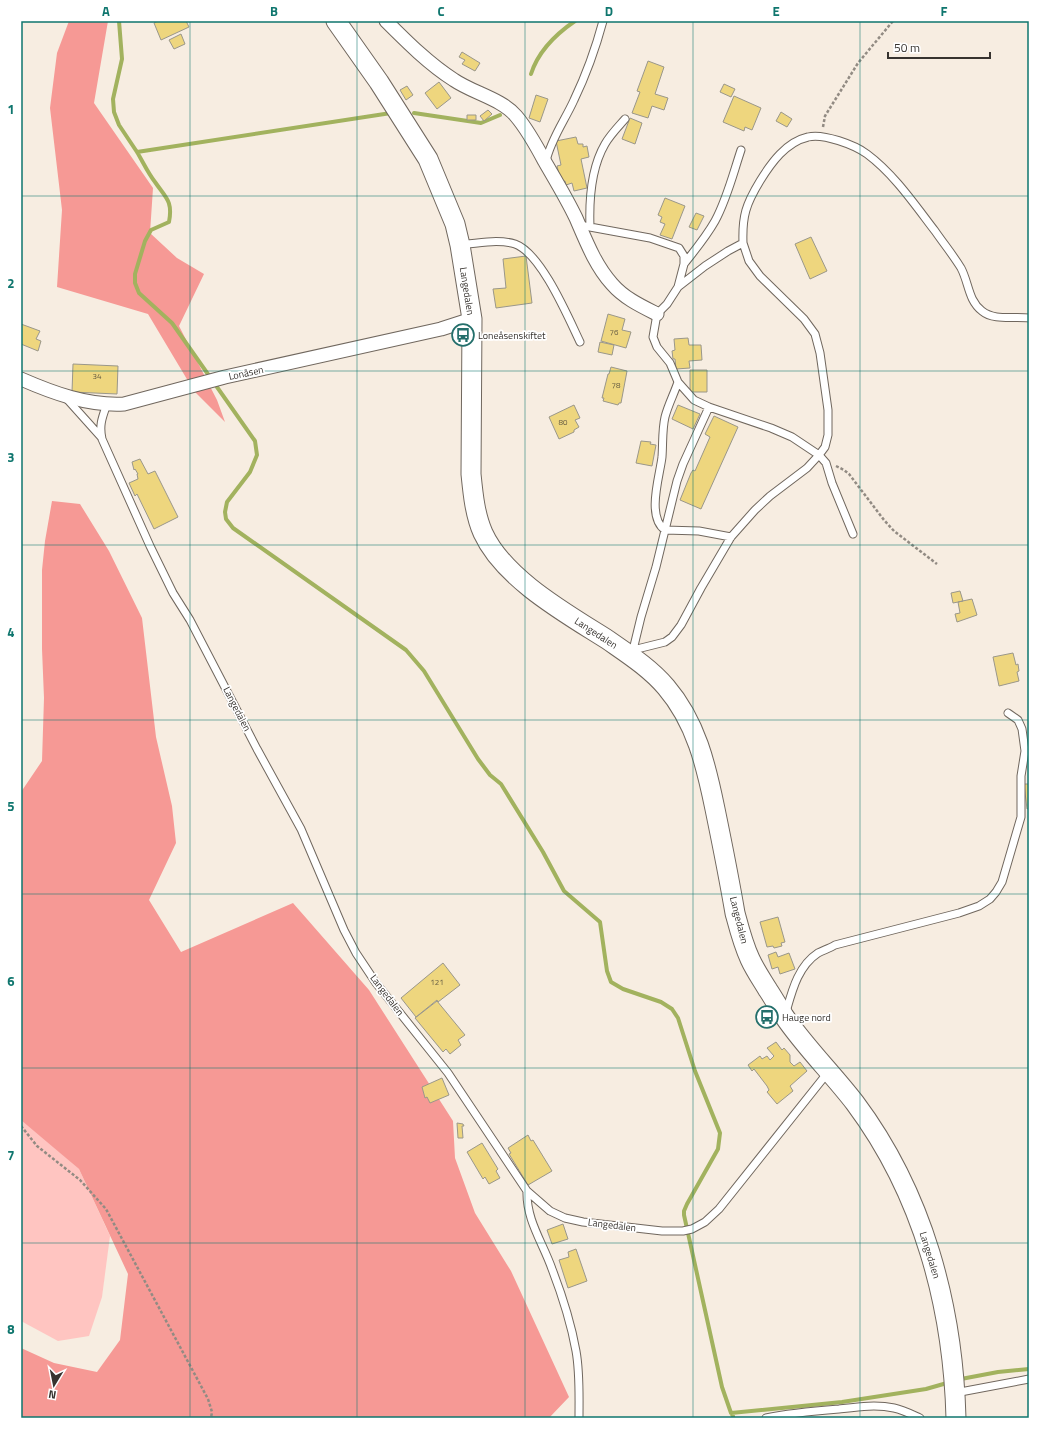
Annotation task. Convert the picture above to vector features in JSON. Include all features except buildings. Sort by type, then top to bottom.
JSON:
[{"type":"main road","name":"Langedalen","points":[[336,21],[379,82],[428,159],[455,224],[460,245],[472,319],[471,474],[477,514],[483,533],[492,548],[505,564],[523,582],[546,599],[631,652],[666,687],[691,724],[708,774],[740,931],[750,960],[784,1016],[855,1103],[882,1144],[899,1175],[920,1221],[935,1267],[945,1314],[949,1336],[956,1418]]},
{"type":"street","points":[[386,21],[433,65],[454,80],[479,94],[501,103],[517,117],[530,135],[584,226],[589,250],[600,269],[612,285],[631,301],[657,314]]},
{"type":"street","name":"Lonåsen","points":[[21,379],[64,396],[107,404],[124,404],[195,384],[441,329],[472,319]]},
{"type":"lane","points":[[546,164],[552,142],[575,99],[598,38],[602,21]]},
{"type":"lane","points":[[624,120],[605,144],[599,157],[591,194],[590,212],[584,226],[650,238],[678,248],[684,256],[684,264],[678,287],[667,304],[657,314],[653,337],[657,347],[670,363],[678,382],[694,400],[709,407],[771,428],[792,437],[820,455],[826,463],[832,483],[853,534]]},
{"type":"lane","points":[[631,652],[664,642],[672,636],[681,625],[704,582],[731,537],[755,510],[770,496],[807,468],[820,455],[825,447],[828,436],[828,410],[820,353],[815,334],[804,319],[760,276],[749,261],[743,243],[742,228],[744,212],[752,194],[765,173],[783,150],[795,142],[807,137],[820,135],[841,141],[866,153],[889,174],[918,209],[956,260],[962,270],[974,304],[983,312],[991,316],[1029,318]]},
{"type":"lane","points":[[684,264],[716,220],[741,150]]},
{"type":"lane","points":[[460,245],[507,242],[525,249],[538,264],[563,307],[580,342]]},
{"type":"lane","points":[[678,287],[716,258],[743,243]]},
{"type":"lane","points":[[665,530],[658,521],[655,500],[662,456],[663,428],[678,382]]},
{"type":"lane","name":"Langedalen","points":[[64,396],[102,439]]},
{"type":"lane","name":"Langedalen","points":[[107,404],[100,429],[102,439],[150,546],[173,593],[190,620],[257,749],[301,829],[344,930],[356,953],[376,983],[448,1073],[527,1191],[550,1211],[565,1218],[583,1222],[662,1231],[683,1231],[692,1229],[705,1222],[719,1209],[829,1071]]},
{"type":"lane","points":[[631,652],[656,567],[677,481],[683,464],[709,407]]},
{"type":"lane","points":[[665,530],[699,531],[731,537]]},
{"type":"lane","points":[[784,1016],[800,972],[807,962],[818,954],[835,945],[959,913],[979,906],[990,899],[996,892],[1002,882],[1021,817],[1021,776],[1025,751],[1022,729],[1018,720],[1008,713]]},
{"type":"lane","points":[[527,1191],[528,1209],[532,1223],[552,1268],[569,1322],[576,1352],[579,1382],[579,1418]]},
{"type":"lane","points":[[954,1393],[1029,1379]]},
{"type":"lane","points":[[766,1418],[783,1414],[813,1411],[878,1407],[893,1408],[908,1412],[920,1418]]},
{"type":"path","points":[[820,135],[826,116],[858,63],[893,21]]},
{"type":"path","points":[[826,463],[844,470],[894,531],[937,564]]},
{"type":"path","points":[[21,1126],[37,1146],[80,1180],[106,1209],[208,1399],[212,1412],[211,1418]]},
{"type":"shaded area","points":[[69,21],[108,21],[94,103],[153,188],[150,233],[177,258],[204,274],[179,326],[217,400],[225,422],[194,391],[148,314],[57,287],[62,210],[50,108],[57,53]]},
{"type":"shaded area","points":[[52,501],[80,504],[109,551],[142,618],[156,737],[172,806],[176,843],[149,900],[181,952],[293,903],[369,990],[453,1121],[455,1158],[475,1213],[511,1271],[569,1397],[549,1418],[21,1418],[21,1348],[54,1363],[97,1372],[120,1340],[128,1274],[79,1169],[21,1120],[21,792],[42,761],[44,698],[42,649],[42,570]]},
{"type":"shaded area","points":[[22,1119],[79,1169],[110,1236],[102,1297],[89,1336],[58,1341],[21,1321]]},
{"type":"waterway","points":[[119,21],[122,59],[113,99],[114,112],[119,125],[137,152],[391,113]]},
{"type":"waterway","points":[[531,74],[538,58],[548,44],[575,21]]},
{"type":"waterway","points":[[414,113],[481,123],[500,115]]},
{"type":"waterway","points":[[137,152],[150,175],[168,200],[170,209],[169,222],[151,230],[145,241],[135,274],[135,283],[139,293],[172,323],[255,441],[257,455],[250,472],[227,502],[225,512],[226,519],[233,528],[406,650],[424,671],[478,759],[490,775],[501,784],[543,852],[564,891],[600,922],[607,971],[611,982],[623,989],[661,1002],[672,1009],[678,1018],[695,1071],[720,1133],[718,1149],[687,1204],[684,1215],[722,1387],[733,1416]]},
{"type":"waterway","points":[[961,1379],[998,1372],[1029,1369]]},
{"type":"waterway","points":[[731,1413],[842,1402],[926,1389],[947,1383]]},
{"type":"place","name":"Loneåsenskiftet","points":[[463,335]]},
{"type":"place","name":"Hauge nord","points":[[767,1017]]}]
